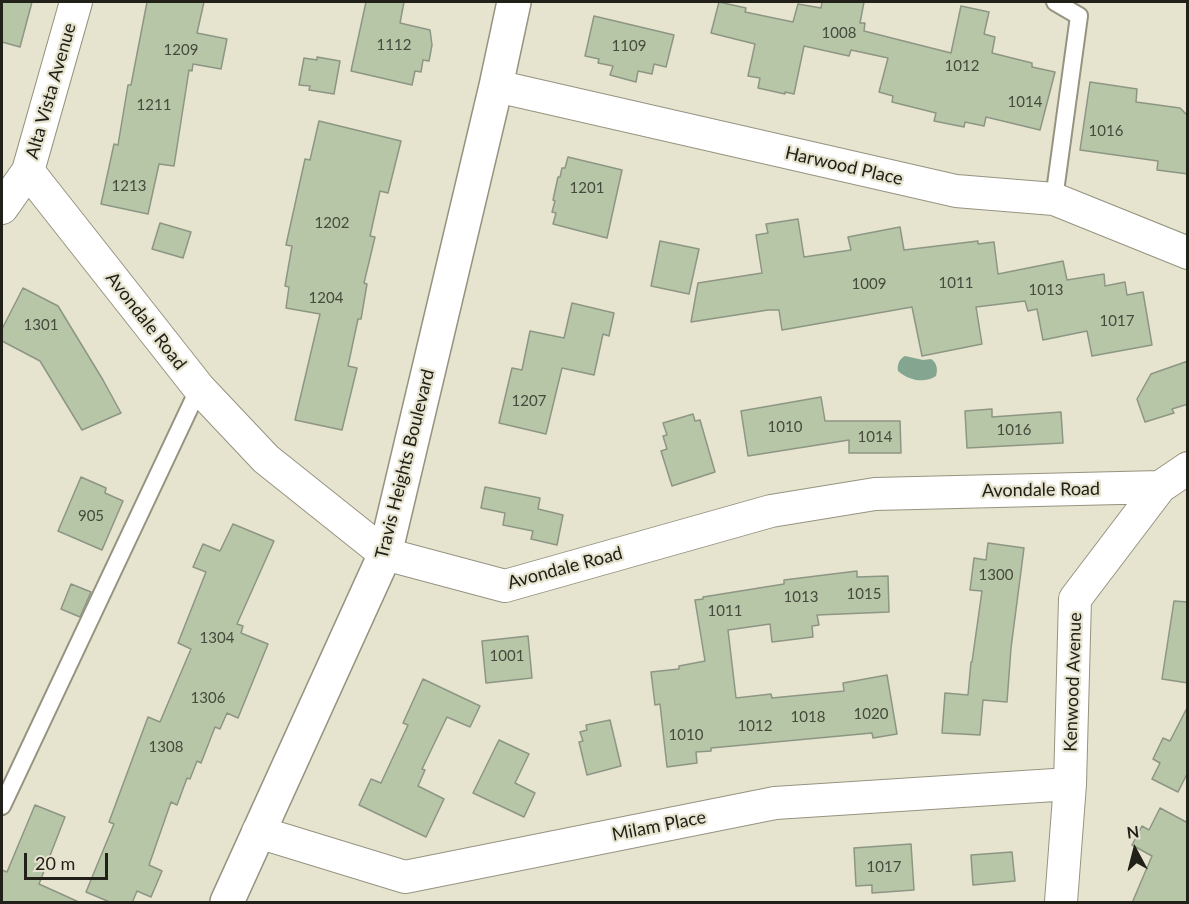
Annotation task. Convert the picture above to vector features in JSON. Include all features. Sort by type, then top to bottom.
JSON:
[{"type":"street","name":"Alta Vista Avenue","points":[[2,208],[28,171],[76,2]]},
{"type":"street","name":"Travis Heights Boulevard","points":[[227,903],[385,554],[514,2]]},
{"type":"street","name":"Harwood Place","points":[[496,86],[956,191],[1054,199],[1188,253]]},
{"type":"street","name":"Avondale Road","points":[[28,171],[199,388],[266,459],[385,554],[505,586],[771,511],[874,494],[1160,488]]},
{"type":"street","name":"Kenwood Avenue","points":[[1061,903],[1070,784],[1075,599],[1160,488],[1188,468]]},
{"type":"street","name":"Milam Place","points":[[258,832],[405,877],[775,803],[1070,784]]},
{"type":"lane","points":[[1054,199],[1079,16],[1055,2]]},
{"type":"lane","points":[[2,806],[199,388]]},
{"type":"shaded area","points":[[905,356],[923,360],[931,359],[935,362],[936,376],[921,380],[911,379],[902,374],[898,371],[898,367],[900,360]]},
{"type":"building","points":[[2,2],[32,2],[20,47],[2,42]]},
{"type":"building","points":[[147,2],[204,2],[197,33],[227,39],[221,69],[193,64],[192,71],[189,70],[174,166],[159,164],[148,214],[101,204],[114,144],[118,145],[128,85],[131,85]]},
{"type":"building","points":[[366,2],[404,2],[400,23],[430,30],[432,45],[429,61],[423,60],[421,72],[415,71],[412,85],[351,71]]},
{"type":"building","points":[[719,2],[746,8],[745,12],[793,22],[798,4],[821,8],[822,2],[864,2],[860,23],[865,23],[864,31],[951,53],[961,6],[989,12],[984,34],[995,37],[992,53],[1032,63],[1032,67],[1055,72],[1040,130],[986,117],[984,126],[965,122],[964,127],[934,121],[936,113],[892,102],[893,96],[879,92],[888,58],[851,50],[849,56],[804,46],[794,94],[758,88],[760,78],[748,76],[755,44],[711,33]]},
{"type":"building","points":[[594,16],[674,35],[666,67],[654,64],[652,74],[638,71],[636,82],[610,75],[613,66],[598,63],[599,59],[585,56]]},
{"type":"building","points":[[317,57],[340,61],[334,94],[309,90],[310,86],[299,85],[304,58],[317,60]]},
{"type":"building","points":[[1090,82],[1137,89],[1136,102],[1180,108],[1188,116],[1188,174],[1157,170],[1158,161],[1080,150]]},
{"type":"building","points":[[319,121],[401,141],[388,193],[380,191],[370,236],[375,237],[364,283],[367,284],[361,319],[358,319],[348,366],[357,368],[342,430],[295,420],[320,314],[286,308],[289,287],[285,286],[292,246],[286,245],[305,159],[310,160]]},
{"type":"building","points":[[568,157],[622,170],[607,238],[553,224],[556,213],[552,212],[555,201],[553,200],[558,177],[560,177],[562,168],[565,168]]},
{"type":"building","points":[[798,219],[804,257],[851,250],[848,237],[900,227],[904,250],[978,241],[978,244],[994,242],[998,274],[1063,261],[1067,280],[1104,274],[1105,286],[1125,282],[1127,295],[1143,292],[1152,345],[1092,356],[1087,331],[1043,340],[1037,309],[1028,311],[1025,301],[976,307],[982,344],[922,356],[912,307],[782,330],[779,310],[691,322],[698,283],[762,273],[756,235],[768,233],[766,224]]},
{"type":"building","points":[[160,223],[191,232],[183,258],[152,249]]},
{"type":"building","points":[[660,241],[699,249],[689,294],[651,286]]},
{"type":"building","points":[[23,288],[58,306],[121,413],[82,430],[40,361],[2,341],[2,329]]},
{"type":"building","points":[[572,303],[614,313],[609,336],[603,334],[594,375],[562,368],[546,434],[499,423],[512,368],[522,370],[530,331],[564,338]]},
{"type":"building","points":[[1188,361],[1188,404],[1172,409],[1174,413],[1145,422],[1137,399],[1151,374]]},
{"type":"building","points":[[821,397],[825,421],[900,421],[901,453],[849,453],[849,440],[748,456],[741,411]]},
{"type":"building","points":[[992,409],[992,417],[1061,412],[1063,443],[967,448],[965,411]]},
{"type":"building","points":[[693,414],[695,421],[700,420],[715,472],[672,486],[661,451],[667,449],[663,436],[667,435],[663,423]]},
{"type":"building","points":[[81,477],[106,488],[105,493],[123,501],[102,550],[58,531]]},
{"type":"building","points":[[485,487],[540,498],[538,509],[563,515],[557,545],[531,539],[533,531],[503,525],[505,513],[481,508]]},
{"type":"building","points":[[233,524],[274,541],[237,624],[243,626],[241,633],[268,644],[238,718],[227,713],[220,729],[215,727],[201,763],[197,761],[190,779],[187,778],[177,805],[171,802],[149,865],[162,871],[151,897],[137,891],[132,903],[112,903],[86,892],[114,824],[109,822],[148,717],[160,722],[191,649],[178,643],[206,572],[193,567],[203,544],[220,551]]},
{"type":"building","points":[[988,543],[1024,548],[1011,648],[1007,702],[983,700],[980,735],[942,733],[945,693],[968,695],[982,591],[970,590],[974,558],[986,560]]},
{"type":"building","points":[[857,571],[857,577],[888,576],[889,612],[817,615],[819,625],[812,626],[813,637],[772,642],[770,624],[728,630],[736,698],[771,694],[772,698],[844,691],[843,683],[887,675],[897,734],[873,738],[872,733],[711,748],[711,751],[696,752],[697,763],[667,767],[660,704],[655,705],[651,672],[679,669],[679,666],[705,661],[695,600],[784,584],[784,580]]},
{"type":"building","points":[[71,584],[91,592],[80,617],[61,609]]},
{"type":"building","points":[[1174,601],[1188,602],[1188,683],[1162,679]]},
{"type":"building","points":[[528,636],[532,678],[486,683],[482,641]]},
{"type":"building","points":[[423,679],[480,706],[470,727],[447,717],[422,769],[425,770],[418,786],[444,799],[426,837],[359,805],[371,779],[381,783],[408,725],[403,723]]},
{"type":"building","points":[[1188,706],[1188,772],[1178,792],[1152,779],[1160,763],[1153,759],[1163,738],[1170,741]]},
{"type":"building","points":[[610,720],[621,766],[587,775],[579,742],[583,741],[580,732],[587,730],[586,725]]},
{"type":"building","points":[[499,740],[529,754],[515,783],[535,793],[524,817],[473,793]]},
{"type":"building","points":[[35,805],[65,817],[39,884],[81,903],[2,903],[2,870],[7,872]]},
{"type":"building","points":[[1160,808],[1188,823],[1188,903],[1132,903],[1152,856],[1132,845],[1142,826],[1149,830]]},
{"type":"building","points":[[911,844],[914,890],[872,893],[872,885],[856,886],[854,848]]},
{"type":"building","points":[[1012,852],[1015,881],[973,885],[971,855]]}]
